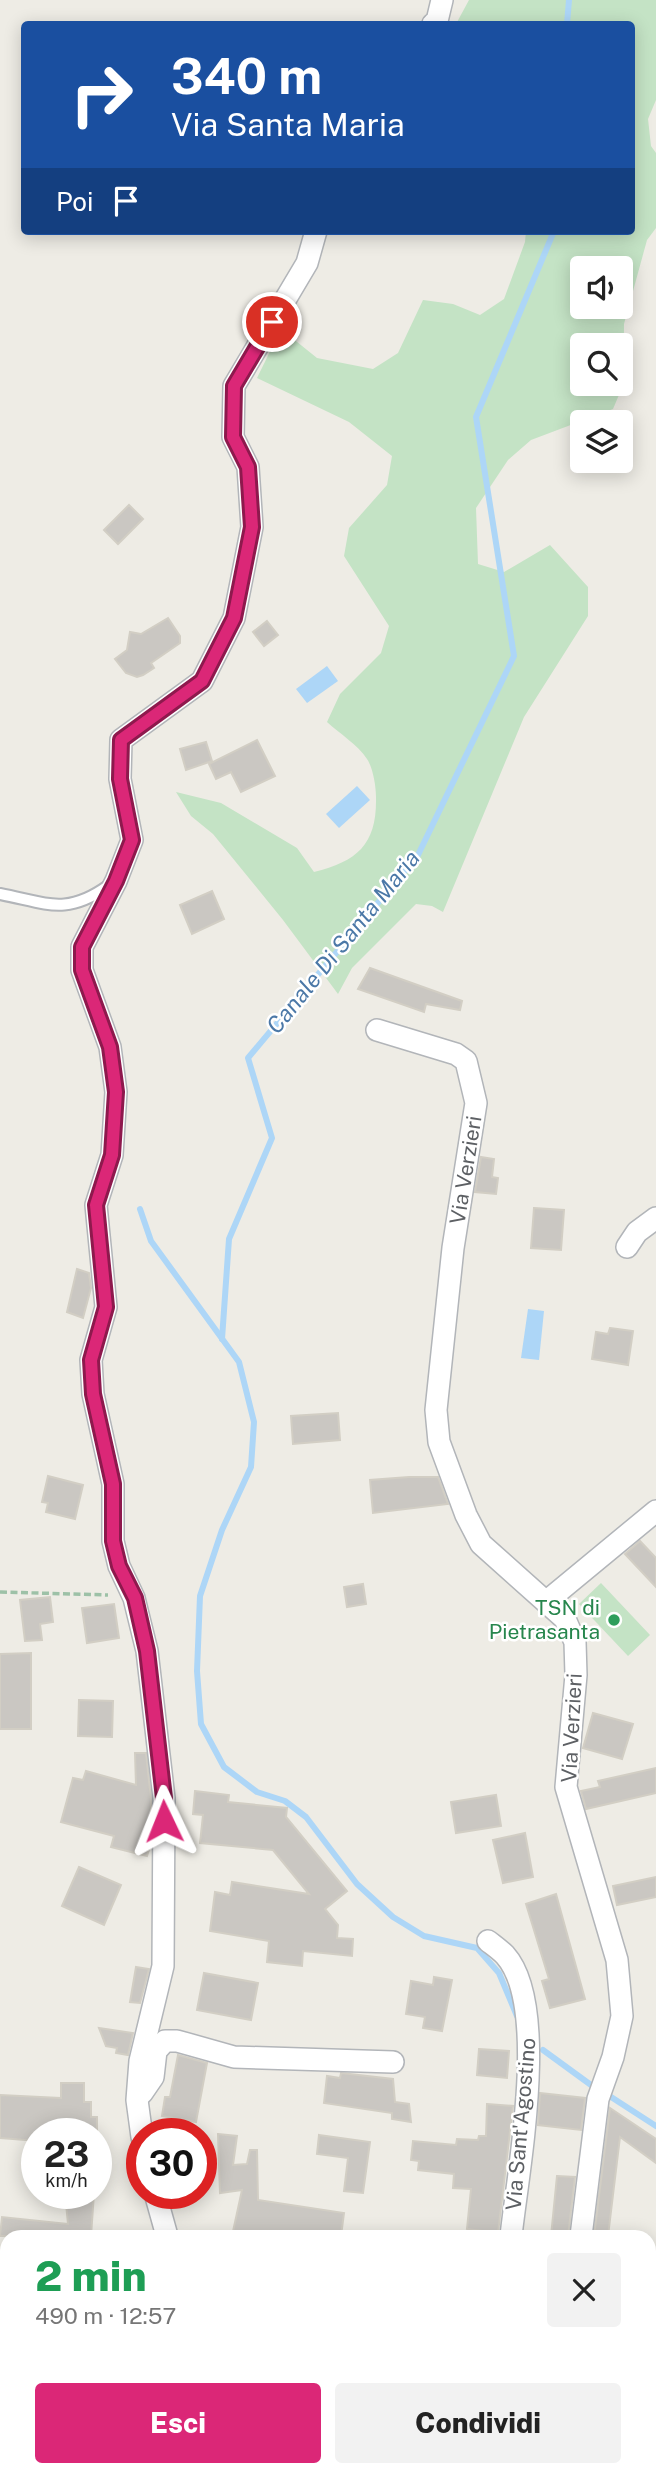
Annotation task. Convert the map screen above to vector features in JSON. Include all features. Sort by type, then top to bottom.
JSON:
[{"type":"street","points":[[437,21],[442,0]]},
{"type":"street","points":[[139,2118],[137,2100],[140,2061],[163,1966],[164,1798],[147,1651],[135,1598],[119,1566],[113,1541],[113,1484],[93,1394],[91,1360],[106,1307],[96,1205],[112,1155],[116,1092],[110,1047],[82,970],[82,947],[116,881],[132,840],[120,779],[121,740],[202,681],[234,618],[252,527],[248,467],[233,437],[234,386],[307,262],[315,235]]},
{"type":"street","name":"Via Verzieri","points":[[377,1030],[456,1054],[466,1061],[476,1103],[453,1248],[436,1410],[439,1442],[443,1459],[466,1515],[481,1544],[565,1619],[575,1643],[576,1675],[566,1787],[617,1960],[622,2016],[613,2057],[598,2099],[582,2230]]},
{"type":"street","points":[[627,1247],[637,1232],[656,1218]]},
{"type":"street","points":[[547,1601],[656,1511]]},
{"type":"street","name":"Via Sant'Agostino","points":[[488,1941],[506,1956],[515,1973],[528,2017],[530,2068],[512,2230]]},
{"type":"street","points":[[137,2100],[153,2077],[156,2051],[165,2041],[177,2041],[234,2057],[393,2062]]},
{"type":"street","points":[[159,2209],[165,2230]]},
{"type":"lane","points":[[0,894],[62,906],[87,901],[116,881]]},
{"type":"path","points":[[0,1592],[135,1598]]},
{"type":"green space","points":[[469,0],[656,0],[656,100],[648,119],[651,146],[656,153],[656,228],[647,240],[633,291],[633,256],[570,256],[570,319],[625,319],[624,333],[570,333],[570,396],[618,396],[610,410],[570,410],[570,425],[531,440],[508,460],[476,508],[478,564],[504,572],[550,545],[588,587],[588,616],[524,717],[443,912],[432,906],[416,904],[352,968],[338,994],[283,920],[213,834],[191,816],[176,792],[221,803],[297,848],[314,872],[353,856],[362,848],[373,827],[376,793],[369,763],[359,749],[327,722],[340,694],[381,653],[389,626],[344,556],[349,528],[387,485],[392,456],[349,422],[257,378],[281,329],[317,358],[373,369],[398,353],[423,300],[453,304],[480,315],[504,299],[526,235],[635,235],[635,21],[458,21]]},
{"type":"green space","name":"TSN di Pietrasanta","points":[[601,1583],[650,1635],[628,1656],[579,1604]]},
{"type":"water","points":[[327,666],[338,681],[307,703],[296,689]]},
{"type":"water","points":[[357,786],[370,800],[339,828],[326,814]]},
{"type":"water","points":[[528,1309],[544,1311],[539,1360],[521,1358]]},
{"type":"building","points":[[129,505],[143,519],[118,544],[104,530]]},
{"type":"building","points":[[168,618],[180,636],[180,643],[151,663],[154,668],[143,675],[137,677],[126,673],[115,659],[127,650],[130,632],[141,634]]},
{"type":"building","points":[[267,621],[278,635],[264,646],[253,632]]},
{"type":"building","points":[[257,740],[275,776],[241,792],[231,772],[216,779],[209,764]]},
{"type":"building","points":[[206,742],[212,761],[186,770],[180,749]]},
{"type":"building","points":[[212,891],[224,919],[192,934],[180,905]]},
{"type":"building","points":[[370,968],[462,1001],[460,1010],[426,1004],[424,1012],[358,989]]},
{"type":"building","points":[[481,1157],[494,1159],[492,1177],[498,1178],[496,1194],[475,1192]]},
{"type":"building","points":[[534,1208],[564,1210],[561,1250],[531,1248]]},
{"type":"building","points":[[77,1269],[89,1273],[91,1288],[83,1318],[67,1312]]},
{"type":"building","points":[[610,1328],[633,1331],[628,1365],[592,1359],[596,1332],[608,1334]]},
{"type":"building","points":[[338,1413],[340,1440],[293,1444],[291,1416]]},
{"type":"building","points":[[48,1476],[83,1485],[75,1519],[46,1512],[48,1503],[42,1502]]},
{"type":"building","points":[[438,1477],[448,1504],[373,1513],[370,1480]]},
{"type":"building","points":[[640,1541],[656,1558],[656,1587],[625,1554]]},
{"type":"building","points":[[363,1584],[366,1604],[347,1607],[344,1587]]},
{"type":"building","points":[[50,1597],[53,1622],[40,1624],[42,1640],[25,1641],[20,1600]]},
{"type":"building","points":[[114,1604],[119,1638],[87,1643],[82,1608]]},
{"type":"building","points":[[31,1653],[31,1729],[0,1729],[0,1654]]},
{"type":"building","points":[[79,1700],[113,1701],[112,1737],[78,1736]]},
{"type":"building","points":[[593,1713],[633,1724],[622,1759],[583,1748]]},
{"type":"building","points":[[135,1753],[146,1753],[151,1799],[151,1843],[147,1856],[111,1847],[114,1836],[61,1822],[73,1778],[83,1780],[86,1771],[136,1785]]},
{"type":"building","points":[[656,1768],[656,1793],[586,1809],[581,1791],[600,1787],[598,1781]]},
{"type":"building","points":[[195,1791],[229,1795],[228,1802],[287,1808],[286,1817],[347,1891],[325,1909],[338,1925],[337,1938],[353,1939],[352,1956],[303,1951],[302,1966],[267,1962],[269,1941],[210,1931],[215,1892],[230,1895],[232,1882],[309,1894],[273,1850],[200,1843],[203,1815],[193,1814]]},
{"type":"building","points":[[496,1795],[501,1826],[456,1833],[451,1802]]},
{"type":"building","points":[[525,1833],[533,1877],[503,1883],[493,1840]]},
{"type":"building","points":[[79,1867],[121,1885],[104,1925],[62,1906]]},
{"type":"building","points":[[656,1877],[656,1897],[617,1905],[613,1886]]},
{"type":"building","points":[[556,1894],[585,1999],[550,2008],[542,1981],[549,1979],[526,1904]]},
{"type":"building","points":[[136,1967],[149,1969],[140,2003],[130,2002]]},
{"type":"building","points":[[204,1973],[258,1983],[251,2020],[197,2010]]},
{"type":"building","points":[[434,1977],[452,1980],[442,2031],[423,2028],[425,2017],[406,2014],[411,1981],[433,1985]]},
{"type":"building","points":[[99,2028],[133,2033],[128,2055],[116,2053],[117,2048],[106,2046]]},
{"type":"building","points":[[479,2049],[509,2051],[507,2078],[477,2075]]},
{"type":"building","points":[[178,2055],[207,2063],[197,2118],[162,2116],[165,2097],[170,2097]]},
{"type":"building","points":[[341,2073],[393,2079],[395,2102],[409,2104],[411,2122],[392,2119],[392,2113],[324,2103],[327,2076],[340,2078]]},
{"type":"building","points":[[61,2083],[84,2083],[84,2102],[91,2102],[91,2117],[97,2118],[21,2118],[21,2140],[0,2138],[0,2095],[61,2098]]},
{"type":"building","points":[[540,2093],[585,2098],[581,2130],[538,2125]]},
{"type":"building","points":[[487,2104],[513,2106],[498,2230],[467,2229],[471,2189],[453,2188],[454,2174],[418,2170],[419,2161],[411,2160],[413,2141],[456,2145],[457,2139],[478,2140],[479,2136],[486,2136]]},
{"type":"building","points":[[610,2108],[656,2139],[656,2163],[620,2137],[609,2230],[595,2230]]},
{"type":"building","points":[[218,2134],[237,2136],[233,2165],[247,2164],[250,2150],[257,2150],[258,2200],[344,2213],[342,2230],[233,2230],[242,2190],[220,2193]]},
{"type":"building","points":[[319,2135],[370,2142],[363,2193],[344,2191],[348,2158],[317,2154]]},
{"type":"building","points":[[557,2176],[575,2177],[569,2230],[552,2230]]},
{"type":"building","points":[[67,2209],[93,2209],[91,2230],[1,2230],[2,2217],[68,2224]]},
{"type":"waterway","name":"Canale Di Santa Maria","points":[[567,21],[569,0]]},
{"type":"waterway","name":"Canale Di Santa Maria","points":[[222,1339],[229,1239],[272,1138],[248,1058],[418,855],[514,656],[476,417],[552,235]]},
{"type":"waterway","points":[[140,1209],[151,1241],[239,1362],[254,1422],[251,1467],[222,1530],[200,1596],[197,1671],[201,1724],[224,1767],[257,1792],[285,1801],[306,1817],[357,1884],[393,1917],[424,1936],[477,1948],[499,1973],[517,2016]]},
{"type":"waterway","points":[[543,2050],[591,2085]]},
{"type":"waterway","points":[[608,2095],[656,2126]]},
{"type":"place","name":"TSN di Pietrasanta","points":[[614,1620]]},
{"type":"route","points":[[164,1821],[164,1798],[147,1651],[135,1598],[119,1566],[113,1541],[113,1484],[93,1394],[91,1360],[106,1307],[96,1205],[112,1155],[116,1092],[110,1047],[82,970],[82,947],[116,881],[132,840],[120,779],[121,740],[202,681],[234,618],[252,527],[248,467],[233,437],[234,386],[272,322]]}]
